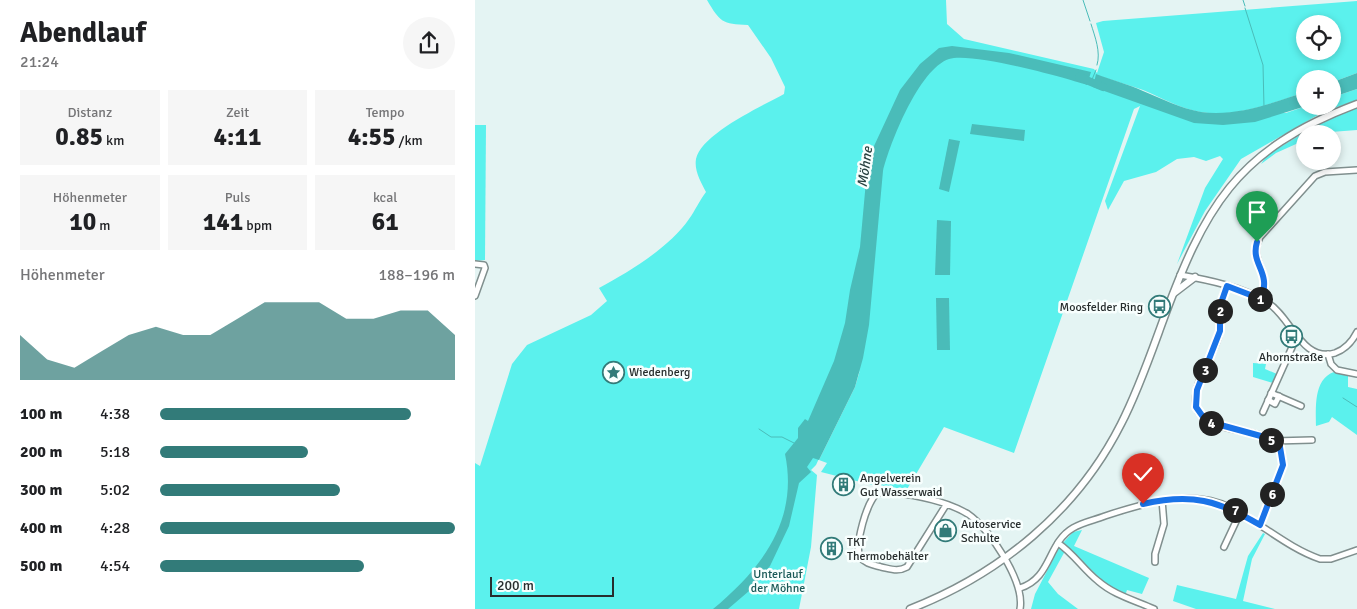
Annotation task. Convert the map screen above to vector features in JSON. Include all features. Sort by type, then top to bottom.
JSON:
[{"type":"main road","points":[[910,609],[954,590],[1005,559],[1046,526],[1098,463],[1131,403],[1180,275],[1198,235],[1216,204],[1251,163],[1278,142],[1299,129],[1357,104]]},
{"type":"main road","points":[[1173,293],[1195,277]]},
{"type":"street","points":[[1261,299],[1266,283],[1256,255],[1256,246],[1260,237],[1315,176],[1325,172],[1357,170]]},
{"type":"street","points":[[475,264],[484,265],[485,268],[475,296]]},
{"type":"street","points":[[1180,275],[1227,286],[1261,299],[1282,314],[1297,336],[1309,349],[1328,354],[1345,348],[1357,332]]},
{"type":"street","points":[[1227,286],[1220,306],[1220,331],[1197,390],[1196,407],[1206,421],[1274,441],[1312,440]]},
{"type":"street","points":[[1263,412],[1297,336]]},
{"type":"street","points":[[1328,354],[1331,364],[1337,370],[1357,374]]},
{"type":"street","points":[[1271,393],[1301,406]]},
{"type":"street","points":[[1268,400],[1275,404],[1279,396]]},
{"type":"street","points":[[1260,525],[1283,465],[1282,452],[1274,441]]},
{"type":"street","points":[[946,505],[909,565],[901,570],[893,570],[867,563],[858,551],[871,499],[878,493],[911,495],[946,505],[973,519],[1005,559],[1019,588],[1020,609]]},
{"type":"street","points":[[1019,588],[1029,585],[1039,577],[1058,543],[1067,532],[1079,525],[1119,511],[1163,500],[1205,501],[1229,507],[1320,559],[1331,559],[1357,550]]},
{"type":"street","points":[[1155,562],[1155,554],[1164,524],[1163,500]]},
{"type":"street","points":[[1224,547],[1240,513]]},
{"type":"street","points":[[1058,543],[1075,556],[1091,575],[1105,587],[1154,609]]},
{"type":"green space","name":"Unterlauf der Möhne","points":[[707,0],[946,0],[947,24],[964,39],[1094,69],[1097,73],[1104,52],[1096,23],[1103,21],[1357,1],[1357,73],[1341,79],[1341,70],[1296,70],[1296,95],[1267,105],[1226,113],[1192,110],[1143,90],[1099,76],[1179,115],[1286,113],[1296,110],[1296,115],[1318,115],[1300,125],[1296,125],[1296,127],[1241,159],[1205,211],[1177,264],[1205,188],[1223,159],[1220,156],[1206,161],[1194,157],[1177,159],[1156,172],[1124,181],[1108,210],[1105,201],[1140,106],[1134,109],[1014,453],[944,427],[906,491],[897,488],[896,491],[821,472],[827,463],[819,460],[855,387],[860,370],[816,465],[811,470],[817,475],[811,547],[799,609],[475,609],[475,463],[480,466],[512,364],[527,345],[591,315],[607,301],[599,288],[636,267],[671,239],[689,219],[706,192],[696,168],[696,159],[700,150],[720,131],[748,113],[784,94],[785,87],[771,58],[748,25],[732,24],[719,17]]},
{"type":"green space","points":[[1357,89],[1357,100],[1341,106],[1341,94]]},
{"type":"green space","points":[[1357,108],[1357,130],[1341,131],[1341,125],[1317,125],[1325,120]]},
{"type":"green space","points":[[475,125],[486,125],[485,260],[475,261]]},
{"type":"green space","points":[[1296,138],[1296,144],[1276,153],[1261,164],[1267,155]]},
{"type":"green space","points":[[1253,363],[1266,364],[1265,369],[1277,374],[1273,383],[1253,377]]},
{"type":"green space","points":[[1334,372],[1348,376],[1348,387],[1357,389],[1357,435],[1332,417],[1329,422],[1316,426],[1316,403],[1319,388],[1322,381]]},
{"type":"green space","points":[[1082,530],[1074,546],[1149,578],[1142,594],[1127,590],[1125,596],[1100,578],[1063,543],[1073,532]]},
{"type":"green space","points":[[1263,533],[1265,534],[1252,559],[1243,601],[1275,609],[1196,609],[1173,601],[1177,585],[1236,599],[1248,556]]},
{"type":"green space","points":[[1059,548],[1065,551],[1048,582],[1058,594],[1078,609],[1031,609],[1035,594]]},
{"type":"shaded area","points":[[952,46],[1009,53],[1091,72],[1087,85],[996,62],[977,59],[949,59],[938,66],[927,77],[917,91],[899,126],[883,171],[869,325],[855,387],[819,460],[813,458],[807,467],[811,472],[799,483],[789,526],[770,566],[749,591],[728,609],[713,609],[730,594],[761,560],[781,522],[786,501],[788,478],[785,454],[798,438],[798,428],[805,419],[808,421],[834,361],[845,323],[860,247],[868,159],[900,90],[920,64],[939,48]]},
{"type":"shaded area","points":[[1357,73],[1357,89],[1341,94],[1341,79]]},
{"type":"shaded area","points":[[1096,74],[1132,86],[1178,106],[1214,113],[1227,113],[1254,108],[1296,95],[1296,109],[1255,122],[1223,125],[1194,123],[1093,87]]},
{"type":"shaded area","points":[[972,124],[1025,130],[1024,141],[970,134]]},
{"type":"shaded area","points":[[949,139],[960,141],[949,192],[939,189]]},
{"type":"shaded area","points":[[937,220],[951,221],[950,275],[935,275]]},
{"type":"shaded area","points":[[936,298],[949,298],[950,350],[937,350]]},
{"type":"waterway","points":[[1083,0],[1090,21]]},
{"type":"waterway","points":[[1243,0],[1245,6]]},
{"type":"waterway","points":[[1245,8],[1263,65],[1264,107]]},
{"type":"waterway","points":[[1091,24],[1098,50],[1097,65]]},
{"type":"waterway","points":[[1091,82],[1096,70]]},
{"type":"waterway","name":"Möhne","points":[[1079,77],[1103,87]]},
{"type":"waterway","points":[[1343,398],[1357,407]]},
{"type":"waterway","points":[[759,429],[771,437],[782,437],[794,443]]},
{"type":"place","name":"Moosfelder Ring","points":[[1159,307]]},
{"type":"place","name":"Ahornstraße","points":[[1291,336]]},
{"type":"place","name":"Wiedenberg","points":[[613,372]]},
{"type":"place","name":"Angelverein Gut Wasserwaid","points":[[844,485]]},
{"type":"place","name":"Autoservice Schulte","points":[[945,531]]},
{"type":"place","name":"TKT Thermobehälter","points":[[831,549]]},
{"type":"route","points":[[1143,504],[1175,499],[1205,501],[1229,507],[1260,525],[1281,473],[1284,460],[1280,447],[1268,438],[1206,421],[1197,411],[1195,399],[1195,394],[1221,326],[1219,312],[1227,286],[1261,299],[1265,291],[1265,276],[1256,255],[1257,242]]}]
